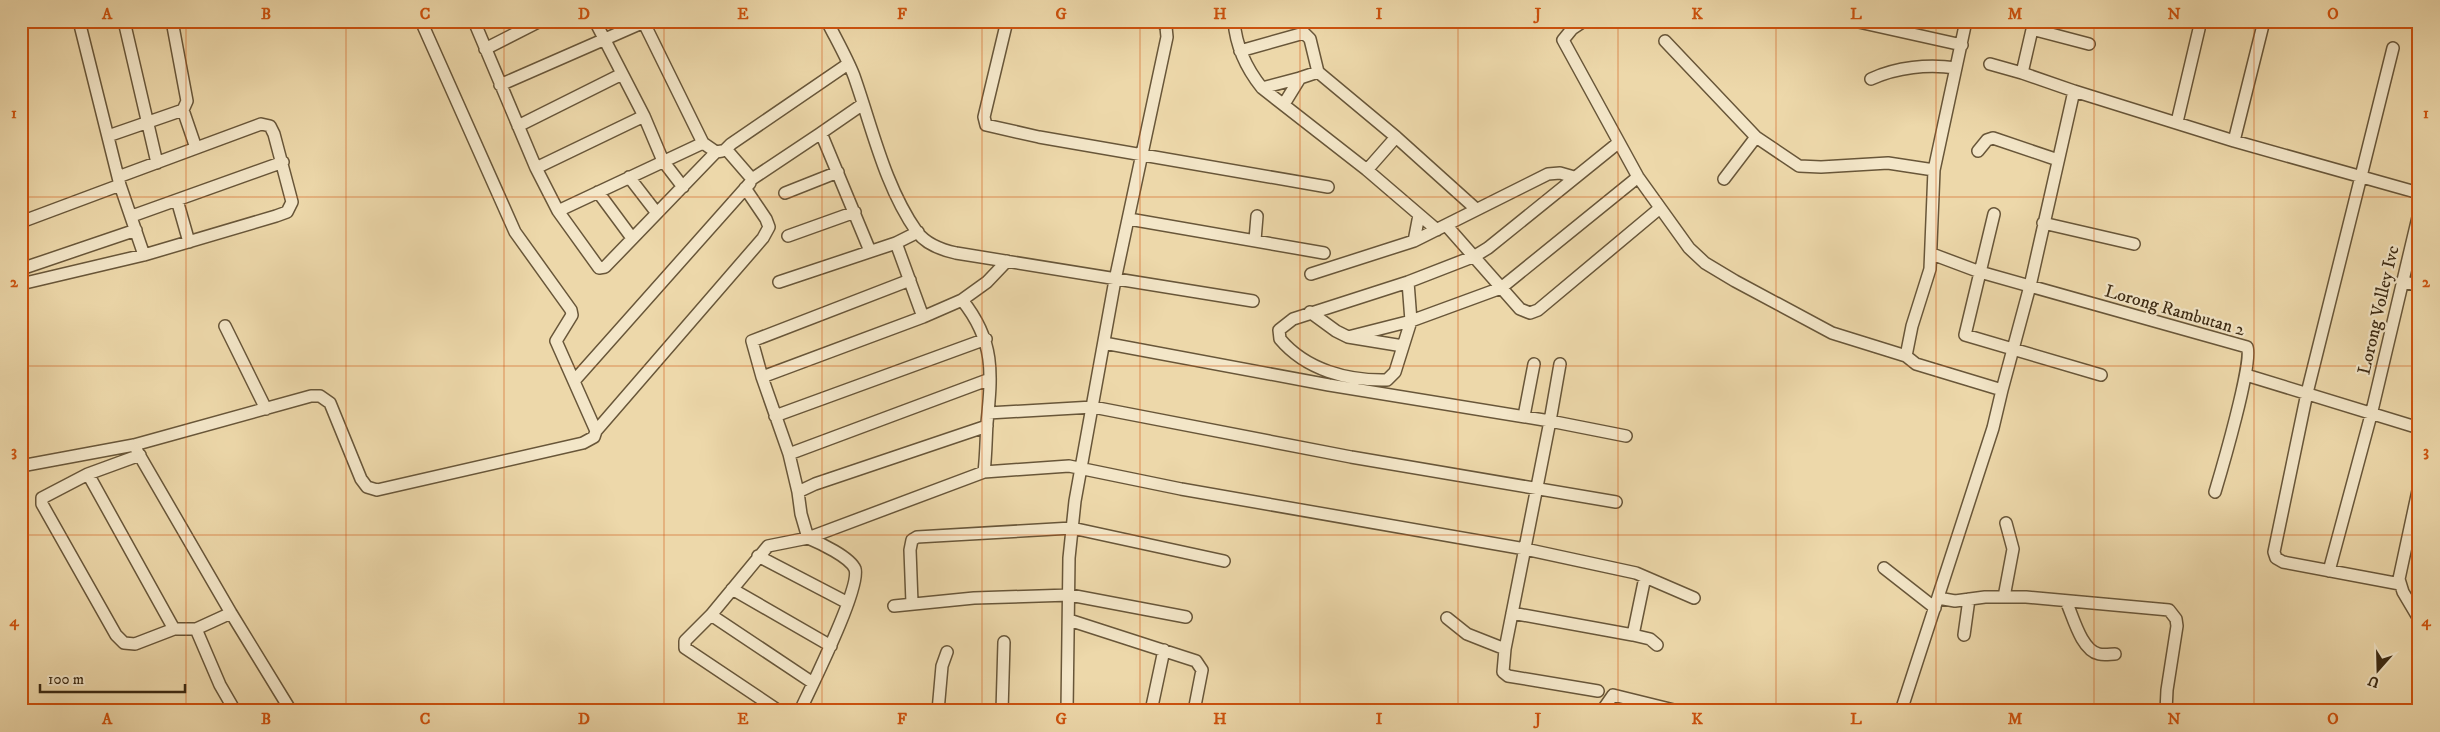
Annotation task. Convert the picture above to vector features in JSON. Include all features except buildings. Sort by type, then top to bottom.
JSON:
[{"type":"street","points":[[79,21],[119,181],[144,255]]},
{"type":"street","points":[[124,21],[157,163]]},
{"type":"street","points":[[172,21],[187,101],[183,110],[196,148]]},
{"type":"street","points":[[421,21],[516,232],[571,310],[572,316],[556,342],[596,431]]},
{"type":"street","points":[[474,21],[536,168],[558,211],[599,268],[605,267],[656,212],[721,151],[848,64]]},
{"type":"street","points":[[485,49],[540,21]]},
{"type":"street","points":[[596,21],[603,39],[644,116],[663,160],[684,187]]},
{"type":"street","points":[[21,466],[134,445],[310,396],[320,396],[330,403],[361,479],[368,487],[377,490],[591,440],[596,431],[762,238],[769,227],[748,184],[721,151],[703,143],[643,21],[500,85]]},
{"type":"street","points":[[827,21],[848,64],[872,133],[895,190],[918,232],[931,244],[949,252],[1253,301]]},
{"type":"street","points":[[1007,21],[984,117],[986,125],[1039,137],[1328,187]]},
{"type":"street","points":[[1067,711],[1069,558],[1080,468],[1093,407],[1115,280],[1167,34],[1166,27],[1161,21]]},
{"type":"street","points":[[1234,21],[1240,51],[1250,72],[1262,88],[1367,170],[1419,215],[1442,227],[1475,256],[1520,308],[1534,312],[1660,208]]},
{"type":"street","points":[[1584,21],[1572,29],[1562,40],[1638,177],[1688,248],[1705,263],[1832,333],[1906,356],[1916,364],[2002,390]]},
{"type":"street","points":[[1854,21],[1962,45]]},
{"type":"street","points":[[1906,356],[1912,326],[1929,275],[1932,254],[1934,170],[1966,21]]},
{"type":"street","points":[[2234,141],[2264,21]]},
{"type":"street","points":[[2022,73],[2033,25],[2089,44]]},
{"type":"street","points":[[2177,122],[2199,29]]},
{"type":"street","points":[[1240,51],[1304,33],[1310,39],[1318,72],[1396,137],[1476,209]]},
{"type":"street","points":[[1665,41],[1756,137],[1803,167],[1888,163],[1934,170]]},
{"type":"street","points":[[2393,48],[2307,393],[2274,552],[2276,558],[2283,562],[2400,584]]},
{"type":"street","points":[[1990,64],[2234,141],[2419,193]]},
{"type":"street","points":[[1871,79],[1884,73],[1934,65],[1956,68]]},
{"type":"street","points":[[1262,88],[1318,72]]},
{"type":"street","points":[[518,126],[622,74]]},
{"type":"street","points":[[1284,104],[1300,78]]},
{"type":"street","points":[[1901,711],[1993,428],[2030,286],[2074,91]]},
{"type":"street","points":[[574,381],[748,184],[863,104]]},
{"type":"street","points":[[108,136],[183,110]]},
{"type":"street","points":[[536,168],[644,116]]},
{"type":"street","points":[[21,222],[157,163],[261,124],[270,126],[283,162],[292,202],[287,212],[189,242],[144,255],[21,284]]},
{"type":"street","points":[[822,133],[870,251]]},
{"type":"street","points":[[1367,170],[1396,137]]},
{"type":"street","points":[[1724,179],[1756,137]]},
{"type":"street","points":[[1978,151],[1987,140],[1993,138],[2058,160]]},
{"type":"street","points":[[558,211],[663,160],[703,143]]},
{"type":"street","points":[[1408,282],[1411,321],[1395,372],[1387,380],[1334,375],[1305,359],[1280,339],[1279,330],[1283,326],[1310,312],[1408,282],[1475,256],[1488,248],[1618,143]]},
{"type":"street","points":[[132,216],[283,162]]},
{"type":"street","points":[[785,193],[838,172]]},
{"type":"street","points":[[1311,274],[1414,241],[1548,174],[1560,173],[1574,177]]},
{"type":"street","points":[[629,177],[656,212]]},
{"type":"street","points":[[1348,337],[1411,321],[1501,288],[1638,177]]},
{"type":"street","points":[[598,192],[632,238]]},
{"type":"street","points":[[177,200],[189,242]]},
{"type":"street","points":[[788,236],[855,212]]},
{"type":"street","name":"Lorong Volley Ivc","points":[[2329,571],[2371,415],[2419,213]]},
{"type":"street","points":[[1994,214],[1965,335],[2101,375]]},
{"type":"street","points":[[1414,241],[1419,215]]},
{"type":"street","points":[[1256,240],[1257,216]]},
{"type":"street","points":[[1129,219],[1324,253]]},
{"type":"street","points":[[2043,223],[2134,244]]},
{"type":"street","points":[[21,268],[136,230]]},
{"type":"street","points":[[779,282],[896,243],[918,232]]},
{"type":"street","points":[[896,243],[923,317]]},
{"type":"street","name":"Lorong Rambutan 2","points":[[1932,254],[1980,272],[2245,346],[2249,352],[2246,375],[2215,492]]},
{"type":"street","points":[[762,378],[923,317],[962,300],[987,282],[1007,261]]},
{"type":"street","points":[[800,711],[831,646],[848,603],[856,576],[854,568],[830,548],[808,538],[788,454],[751,344],[755,338],[910,280]]},
{"type":"street","points":[[2402,281],[2419,286]]},
{"type":"street","points":[[962,300],[973,314],[986,339],[989,351],[990,380],[984,472]]},
{"type":"street","points":[[1310,312],[1336,331],[1348,337],[1403,346]]},
{"type":"street","points":[[224,326],[266,409]]},
{"type":"street","points":[[775,416],[986,339]]},
{"type":"street","points":[[1104,343],[1330,385],[1524,416],[1626,436]]},
{"type":"street","points":[[1524,416],[1534,364]]},
{"type":"street","points":[[1560,364],[1505,649],[1503,672],[1508,676],[1598,691]]},
{"type":"street","points":[[2246,375],[2371,415],[2419,428]]},
{"type":"street","points":[[788,454],[990,380]]},
{"type":"street","points":[[988,413],[1093,407],[1351,457],[1616,502]]},
{"type":"street","points":[[798,492],[833,477],[987,426]]},
{"type":"street","points":[[134,445],[231,613],[291,711]]},
{"type":"street","points":[[140,455],[88,474],[42,498],[42,504],[116,635],[124,643],[135,644],[174,629],[196,629],[231,613]]},
{"type":"street","points":[[779,711],[685,648],[684,641],[711,615],[764,549],[776,542],[808,538],[984,472],[1068,466],[1080,468],[1181,489],[1525,549],[1636,573],[1694,598]]},
{"type":"street","points":[[88,474],[174,629]]},
{"type":"street","points":[[2419,486],[2400,572],[2400,584],[2419,619]]},
{"type":"street","points":[[2004,597],[2013,549],[2006,523]]},
{"type":"street","points":[[912,603],[910,550],[912,540],[917,537],[1072,528],[1224,561]]},
{"type":"street","points":[[758,556],[848,603]]},
{"type":"street","points":[[1884,568],[1937,603],[2004,597],[2149,608],[2172,613],[2176,619],[2177,626],[2167,690],[2166,711]]},
{"type":"street","points":[[1633,635],[1645,577]]},
{"type":"street","points":[[732,590],[831,646]]},
{"type":"street","points":[[894,606],[912,603],[1070,595],[1186,617]]},
{"type":"street","points":[[1964,635],[1969,599]]},
{"type":"street","points":[[2066,601],[2083,640],[2090,648],[2098,654],[2115,654]]},
{"type":"street","points":[[1512,613],[1633,635],[1650,639],[1657,645]]},
{"type":"street","points":[[711,615],[813,683]]},
{"type":"street","points":[[1447,618],[1467,634],[1505,649]]},
{"type":"street","points":[[1069,620],[1196,661],[1202,667],[1194,711]]},
{"type":"street","points":[[196,629],[220,685],[235,711]]},
{"type":"street","points":[[1002,711],[1004,642]]},
{"type":"street","points":[[1151,711],[1164,650]]},
{"type":"street","points":[[938,711],[942,666],[947,652]]},
{"type":"street","points":[[1602,711],[1614,695],[1678,711]]}]
